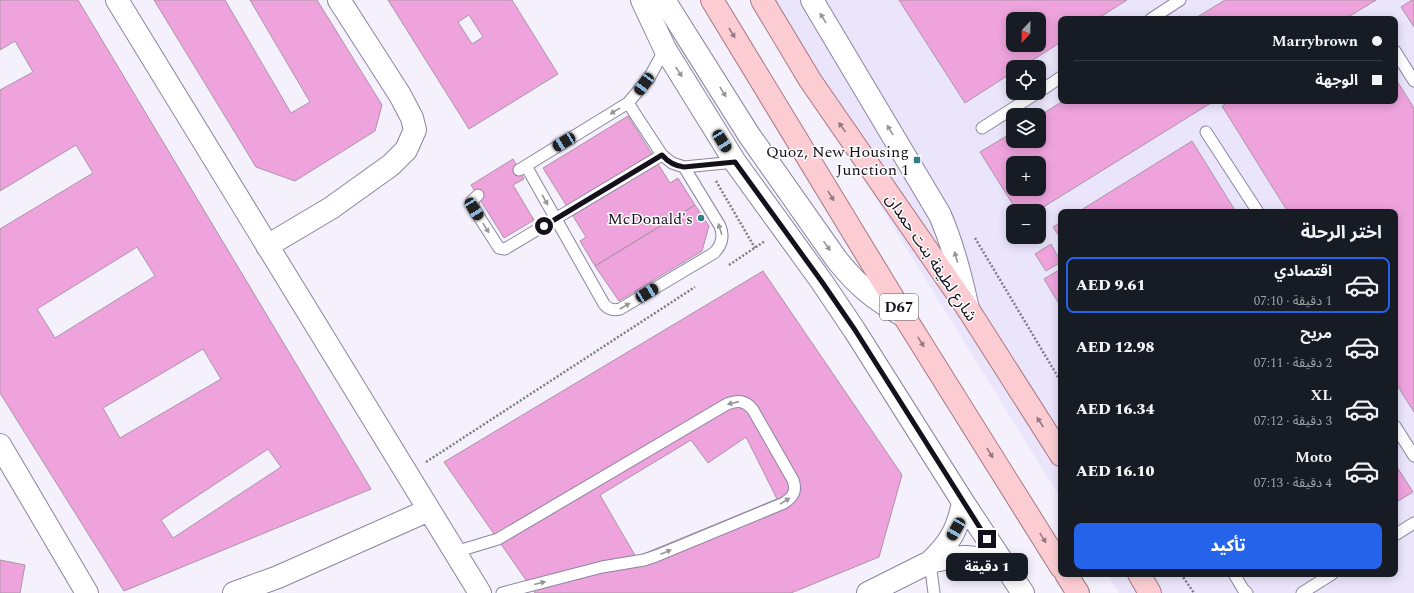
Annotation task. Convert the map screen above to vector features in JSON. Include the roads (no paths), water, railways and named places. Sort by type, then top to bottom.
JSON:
[{"type":"main road","name":"D67","points":[[712,0],[904,316],[1058,561]]},
{"type":"main road","name":"شارع لطيفة بنت حمدان","points":[[762,0],[810,80],[968,309],[1058,450]]},
{"type":"main road","points":[[1068,577],[1078,593]]},
{"type":"main road","points":[[1140,577],[1150,593]]},
{"type":"street","points":[[117,0],[480,593]]},
{"type":"street","points":[[267,246],[331,208],[391,165],[406,150],[415,130],[412,118],[400,95],[339,0]]},
{"type":"street","points":[[642,0],[665,49],[735,162],[855,330],[963,502],[1023,593]]},
{"type":"street","points":[[664,0],[749,135],[837,260],[867,293],[904,316]]},
{"type":"street","points":[[812,0],[940,215],[950,238],[968,309]]},
{"type":"street","points":[[0,445],[87,593]]},
{"type":"street","points":[[930,562],[941,552],[956,529],[963,502]]},
{"type":"street","points":[[234,593],[278,577],[429,510]]},
{"type":"street","points":[[868,593],[930,562],[948,558],[966,557],[1003,563]]},
{"type":"lane","points":[[1156,16],[1180,0]]},
{"type":"lane","points":[[665,49],[649,78],[628,102],[522,168],[556,219],[604,304],[611,309],[620,309],[714,252],[721,243],[722,231],[720,226],[684,167]]},
{"type":"lane","points":[[1398,56],[1414,81]]},
{"type":"lane","points":[[1046,87],[1058,79]]},
{"type":"lane","points":[[982,128],[1026,100]]},
{"type":"lane","points":[[628,102],[662,155],[672,163],[684,167],[735,162]]},
{"type":"lane","points":[[1206,132],[1256,209]]},
{"type":"lane","points":[[478,196],[472,201],[473,206],[501,249],[507,248],[662,155]]},
{"type":"lane","points":[[455,552],[498,539],[726,404],[735,401],[742,401],[753,410],[793,480],[795,489],[791,498],[784,503],[656,556],[644,560],[602,567],[502,593]]},
{"type":"lane","points":[[1398,431],[1414,456]]},
{"type":"lane","points":[[1398,533],[1414,523]]},
{"type":"lane","points":[[930,562],[934,593]]},
{"type":"lane","points":[[1236,577],[1247,593]]},
{"type":"lane","points":[[1302,593],[1327,577]]},
{"type":"place","name":"Quoz, New Housing Junction 1","points":[[917,160]]},
{"type":"place","name":"McDonald's","points":[[701,218]]}]
